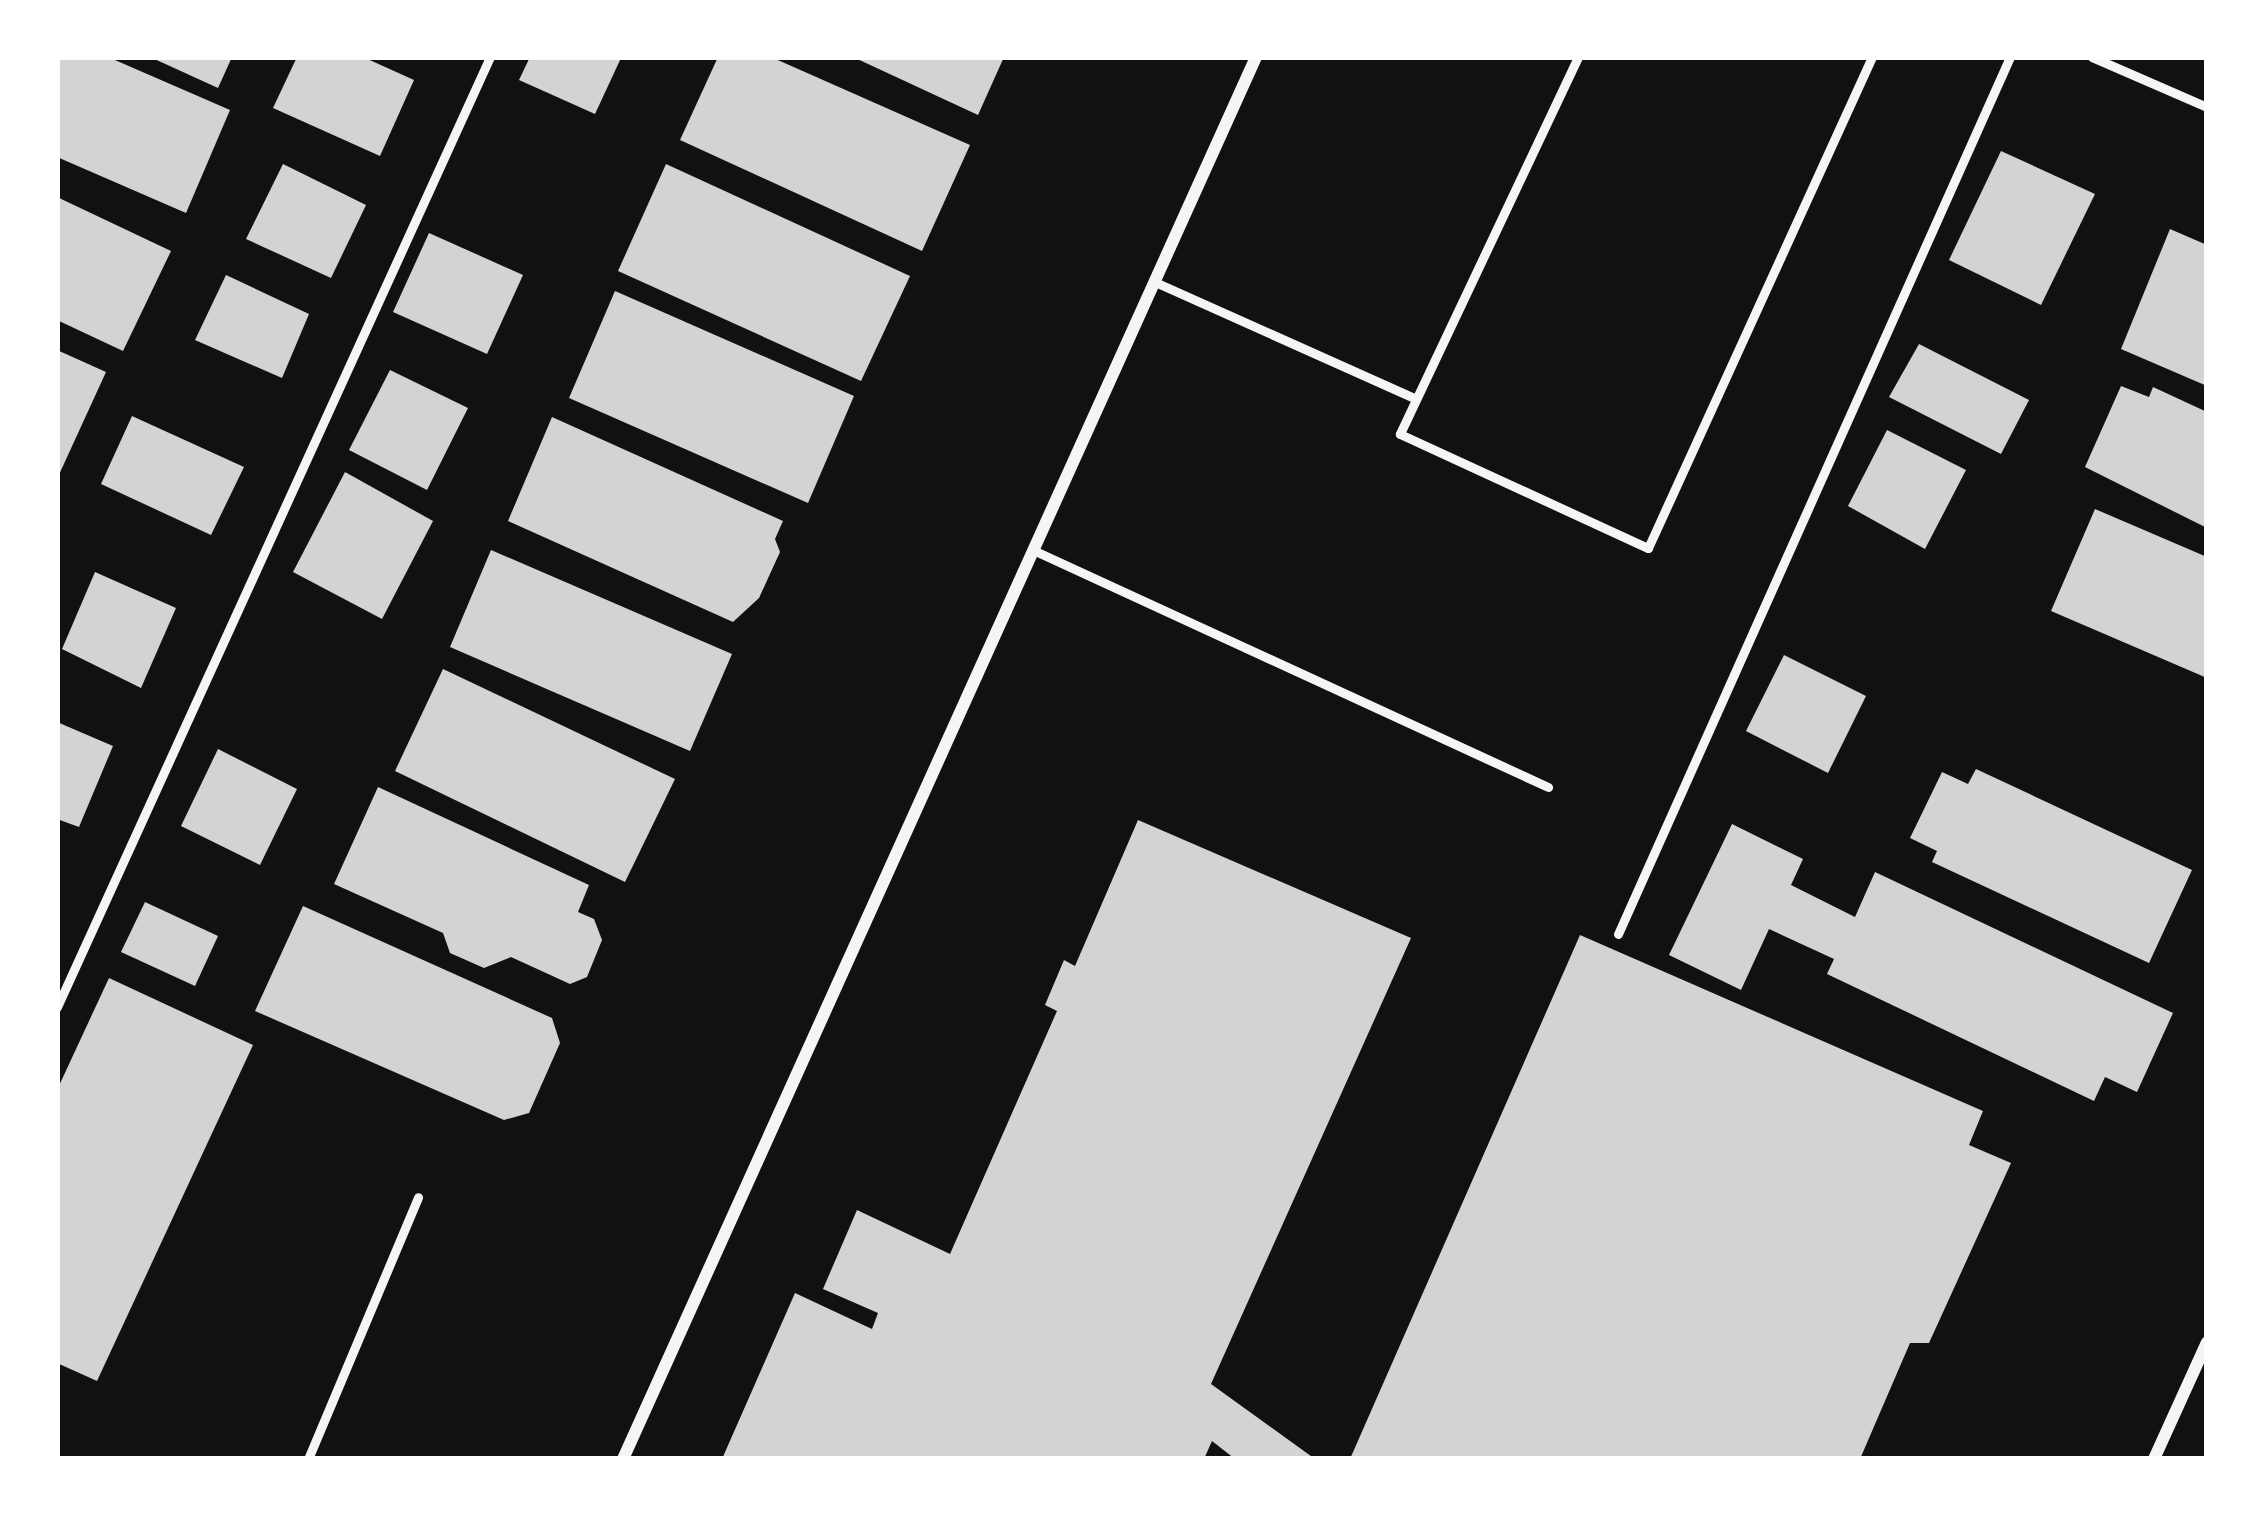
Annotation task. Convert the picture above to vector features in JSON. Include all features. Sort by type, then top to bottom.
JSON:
[{"type":"street","points":[[623,1459],[1256,57]]},
{"type":"street","points":[[2154,1459],[2207,1342]]},
{"type":"lane","points":[[57,1007],[490,57]]},
{"type":"lane","points":[[1578,57],[1400,434],[1648,548],[1872,57]]},
{"type":"lane","points":[[1618,934],[2010,57]]},
{"type":"lane","points":[[2092,57],[2207,107]]},
{"type":"lane","points":[[1155,282],[1417,399]]},
{"type":"lane","points":[[1033,550],[1548,787]]},
{"type":"lane","points":[[308,1459],[418,1198]]},
{"type":"building","points":[[57,57],[108,57],[230,110],[186,213],[57,157]]},
{"type":"building","points":[[150,57],[232,57],[218,88]]},
{"type":"building","points":[[297,57],[363,57],[414,80],[380,156],[273,108]]},
{"type":"building","points":[[530,57],[621,58],[595,114],[519,80]]},
{"type":"building","points":[[718,57],[771,57],[970,145],[922,251],[680,140]]},
{"type":"building","points":[[853,57],[1004,57],[978,115]]},
{"type":"building","points":[[2001,151],[2095,194],[2041,305],[1949,260]]},
{"type":"building","points":[[283,164],[366,205],[331,278],[246,239]]},
{"type":"building","points":[[666,164],[910,276],[861,381],[618,271]]},
{"type":"building","points":[[57,197],[171,251],[123,351],[57,320]]},
{"type":"building","points":[[2170,229],[2207,245],[2207,386],[2121,349]]},
{"type":"building","points":[[429,233],[523,275],[487,354],[393,312]]},
{"type":"building","points":[[226,275],[309,314],[282,378],[195,340]]},
{"type":"building","points":[[615,291],[854,396],[808,503],[569,398]]},
{"type":"building","points":[[1919,344],[2029,400],[2001,454],[1889,397]]},
{"type":"building","points":[[57,350],[106,372],[57,479]]},
{"type":"building","points":[[390,370],[468,408],[427,490],[349,450]]},
{"type":"building","points":[[2121,386],[2149,397],[2153,387],[2207,412],[2207,528],[2085,467]]},
{"type":"building","points":[[132,416],[244,467],[211,535],[101,484]]},
{"type":"building","points":[[552,417],[783,521],[775,539],[780,552],[759,598],[733,622],[508,521]]},
{"type":"building","points":[[1887,430],[1966,470],[1925,549],[1848,506]]},
{"type":"building","points":[[345,472],[433,521],[382,619],[293,572]]},
{"type":"building","points":[[2095,509],[2207,557],[2207,678],[2051,611]]},
{"type":"building","points":[[491,550],[732,654],[690,751],[450,647]]},
{"type":"building","points":[[95,572],[176,608],[141,688],[62,649]]},
{"type":"building","points":[[1784,655],[1866,696],[1828,773],[1746,731]]},
{"type":"building","points":[[443,669],[675,779],[625,882],[395,771]]},
{"type":"building","points":[[57,722],[113,746],[79,827],[57,819]]},
{"type":"building","points":[[218,749],[297,789],[260,865],[181,826]]},
{"type":"building","points":[[1976,769],[2192,870],[2149,963],[1932,862],[1937,851],[1910,838],[1942,772],[1968,784]]},
{"type":"building","points":[[378,787],[589,885],[578,912],[594,919],[602,940],[587,977],[570,984],[511,957],[484,968],[450,953],[443,933],[334,884]]},
{"type":"building","points":[[1138,820],[1411,938],[1211,1384],[1315,1459],[1235,1459],[1212,1441],[1204,1459],[722,1459],[795,1293],[872,1329],[878,1313],[823,1289],[857,1210],[950,1254],[1057,1011],[1045,1005],[1064,960],[1075,966]]},
{"type":"building","points":[[1732,824],[1803,859],[1791,885],[1855,917],[1875,872],[2173,1013],[2137,1092],[2105,1077],[2094,1101],[1827,974],[1834,959],[1769,929],[1741,990],[1669,955]]},
{"type":"building","points":[[145,902],[218,936],[195,986],[121,952]]},
{"type":"building","points":[[303,906],[552,1018],[560,1043],[529,1113],[504,1120],[255,1011]]},
{"type":"building","points":[[1580,935],[1983,1111],[1969,1145],[2011,1163],[1929,1343],[1910,1343],[1860,1459],[1350,1459]]},
{"type":"building","points":[[109,978],[253,1045],[97,1381],[57,1363],[57,1090]]}]
